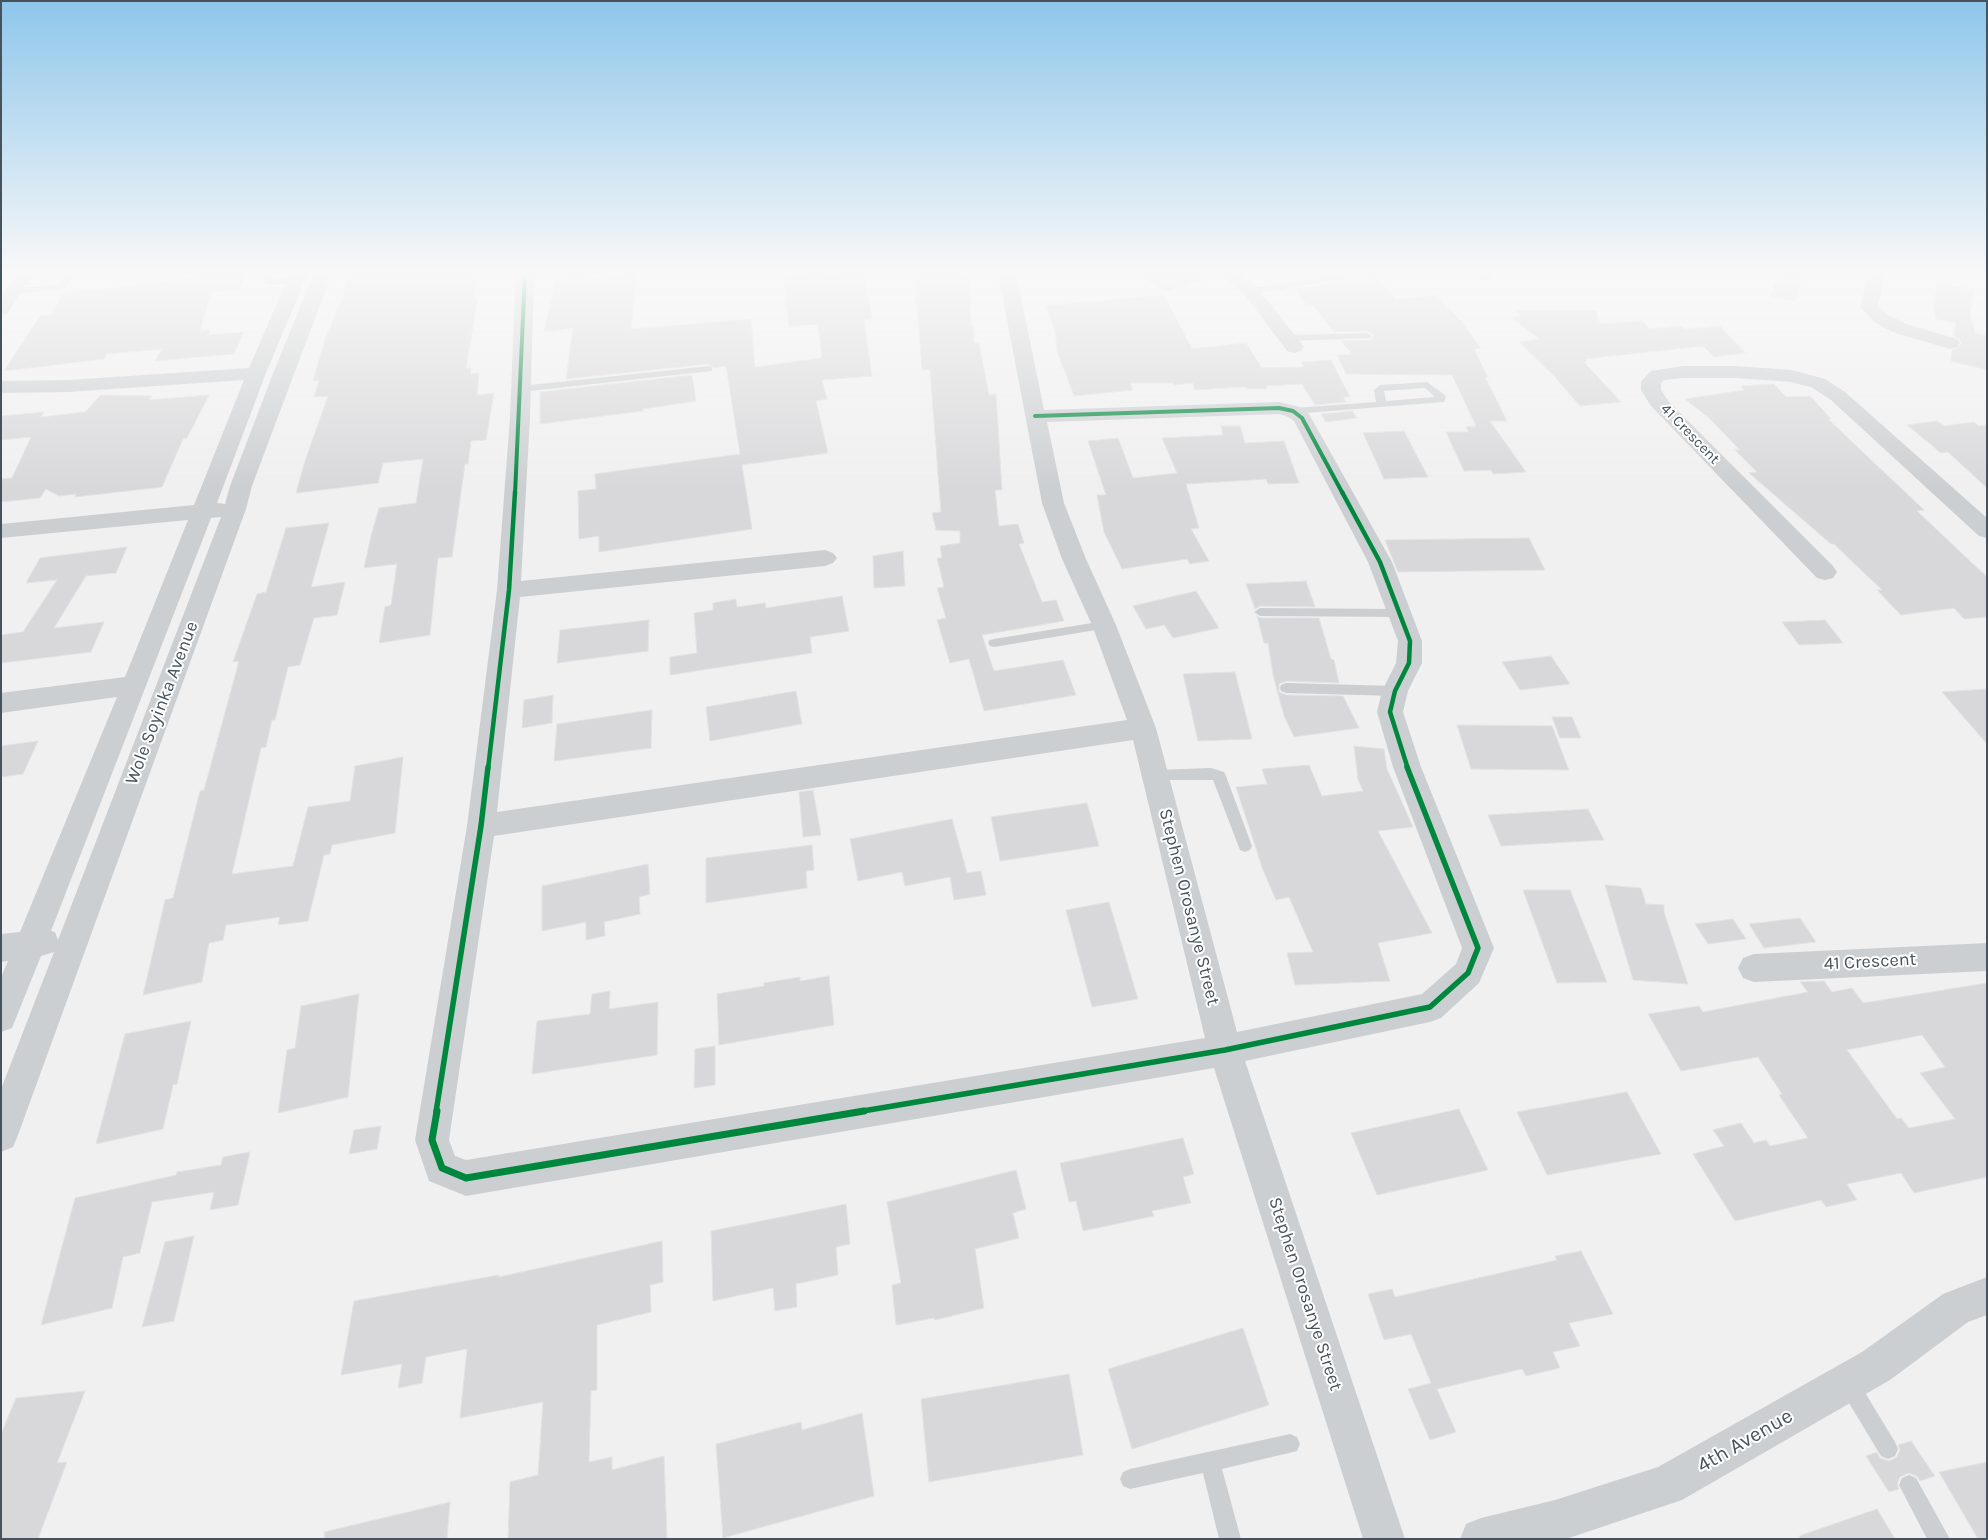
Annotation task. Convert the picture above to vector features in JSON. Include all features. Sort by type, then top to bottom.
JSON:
[{"type":"street","name":"Wole Soyinka Avenue","points":[[1,1017],[16,946],[135,685],[268,345]]},
{"type":"street","name":"Wole Soyinka Avenue","points":[[1,1135],[295,345]]},
{"type":"street","points":[[523,345],[509,590],[481,826],[432,1140],[442,1168],[466,1178],[1225,1050],[1430,1007],[1468,974],[1478,948],[1407,767],[1390,712],[1395,691],[1409,663],[1410,641],[1380,562],[1302,418],[1294,411],[1278,408],[1035,416]]},
{"type":"street","name":"Stephen Orosanye Street","points":[[1021,345],[1053,503],[1074,560],[1104,625],[1143,728],[1225,1050],[1384,1539]]},
{"type":"street","name":"41 Crescent","points":[[1825,572],[1661,406],[1651,390],[1651,382],[1658,375],[1683,372],[1735,372],[1792,376],[1818,383],[1838,396],[1987,531]]},
{"type":"street","points":[[1,387],[68,386],[256,373]]},
{"type":"street","points":[[1,531],[235,509]]},
{"type":"street","points":[[509,590],[825,558]]},
{"type":"street","points":[[1,703],[135,685]]},
{"type":"street","points":[[481,826],[1143,728]]},
{"type":"street","points":[[16,946],[74,938]]},
{"type":"street","name":"41 Crescent","points":[[1754,968],[1987,957]]},
{"type":"street","name":"4th Avenue","points":[[1481,1539],[1555,1521],[1667,1486],[1876,1366],[1956,1307],[1987,1296]]},
{"type":"lane","points":[[521,389],[709,369]]},
{"type":"lane","points":[[1294,411],[1440,400],[1441,397],[1427,385],[1384,387],[1379,390],[1382,404]]},
{"type":"lane","points":[[1260,612],[1399,613]]},
{"type":"lane","points":[[994,644],[1104,625]]},
{"type":"lane","points":[[1286,688],[1395,691]]},
{"type":"lane","points":[[1155,775],[1211,773],[1219,776],[1245,846]]},
{"type":"lane","points":[[1848,1382],[1888,1449]]},
{"type":"lane","points":[[1130,1479],[1290,1444]]},
{"type":"lane","points":[[1210,1462],[1230,1539]]},
{"type":"lane","points":[[1908,1485],[1940,1539]]},
{"type":"building","points":[[21,345],[238,345],[234,354],[155,361],[162,349],[107,354],[104,359],[4,371]]},
{"type":"building","points":[[323,345],[470,345],[466,368],[471,368],[471,374],[479,373],[477,395],[494,393],[486,440],[471,441],[468,464],[465,464],[452,557],[438,558],[430,635],[379,643],[385,607],[391,605],[397,564],[364,568],[379,508],[416,503],[423,459],[383,463],[378,483],[296,493],[328,396],[314,397],[319,380],[313,381]]},
{"type":"building","points":[[571,345],[753,345],[755,367],[822,358],[820,345],[868,345],[872,376],[822,380],[827,399],[816,401],[828,453],[742,465],[752,529],[599,552],[599,536],[579,539],[578,491],[596,489],[595,474],[740,454],[726,366],[714,368],[709,364],[566,379]]},
{"type":"building","points":[[920,345],[979,345],[989,395],[996,394],[1002,490],[995,490],[999,526],[1018,524],[1024,543],[1019,544],[1042,602],[1056,600],[1064,621],[982,635],[994,671],[1063,660],[1076,695],[984,711],[969,659],[950,663],[937,620],[946,618],[937,588],[944,587],[937,558],[942,558],[940,546],[960,543],[960,531],[936,530],[932,513],[941,512],[930,370],[922,369]]},
{"type":"building","points":[[1056,345],[1190,345],[1192,349],[1247,345],[1262,368],[1304,367],[1301,362],[1331,360],[1350,397],[1343,397],[1346,402],[1315,405],[1302,384],[1266,386],[1267,389],[1247,389],[1246,387],[1195,390],[1193,383],[1174,385],[1173,383],[1130,383],[1133,390],[1074,396]]},
{"type":"building","points":[[1344,345],[1479,345],[1481,348],[1474,349],[1488,377],[1485,377],[1507,421],[1490,421],[1526,472],[1493,474],[1491,470],[1464,471],[1446,432],[1469,432],[1466,427],[1476,426],[1452,375],[1346,374],[1337,355],[1352,354]]},
{"type":"building","points":[[1522,345],[1737,345],[1745,353],[1714,357],[1703,346],[1585,359],[1587,361],[1584,362],[1621,402],[1580,406],[1553,375]]},
{"type":"building","points":[[1961,345],[1987,345],[1987,370],[1951,361],[1952,350]]},
{"type":"building","points":[[692,375],[696,401],[643,409],[643,411],[540,424],[540,392]]},
{"type":"building","points":[[1774,384],[1786,397],[1810,396],[1831,419],[1828,419],[1924,510],[1917,511],[1987,577],[1987,617],[1964,619],[1954,608],[1901,615],[1877,590],[1882,590],[1834,544],[1831,544],[1749,473],[1757,472],[1735,450],[1740,450],[1709,418],[1685,399],[1744,390],[1741,386]]},
{"type":"building","points":[[101,395],[152,396],[149,400],[209,395],[187,438],[183,439],[162,487],[75,497],[76,494],[59,496],[46,489],[40,498],[1,502],[1,479],[12,478],[31,437],[1,440],[1,416],[44,412],[41,417],[85,412]]},
{"type":"building","points":[[1352,411],[1357,418],[1326,422],[1321,414]]},
{"type":"building","points":[[1937,421],[1944,426],[1974,422],[1978,426],[1987,425],[1987,488],[1948,452],[1941,453],[1907,425]]},
{"type":"building","points":[[1221,426],[1240,426],[1245,443],[1284,441],[1299,483],[1268,484],[1266,479],[1186,484],[1199,528],[1191,529],[1209,561],[1190,564],[1187,559],[1122,569],[1104,532],[1097,495],[1106,495],[1088,441],[1118,438],[1133,478],[1177,473],[1162,438],[1223,435]]},
{"type":"building","points":[[1404,431],[1428,477],[1384,479],[1363,433]]},
{"type":"building","points":[[329,523],[311,587],[345,582],[337,615],[314,618],[300,665],[288,667],[275,720],[272,720],[266,747],[261,748],[232,874],[293,866],[308,807],[350,801],[355,766],[403,757],[395,833],[332,845],[330,854],[324,855],[308,921],[278,925],[280,917],[226,925],[223,940],[209,943],[202,982],[143,995],[165,900],[173,898],[200,791],[204,790],[239,661],[233,662],[257,594],[266,592],[286,528]]},
{"type":"building","points":[[1529,538],[1545,570],[1398,572],[1385,540]]},
{"type":"building","points":[[127,547],[116,573],[86,576],[54,628],[104,622],[91,652],[1,663],[1,635],[23,632],[57,580],[26,583],[40,558]]},
{"type":"building","points":[[903,551],[905,586],[874,588],[873,556]]},
{"type":"building","points":[[1306,581],[1315,607],[1260,606],[1255,609],[1246,584]]},
{"type":"building","points":[[1196,591],[1219,628],[1173,638],[1164,625],[1146,629],[1133,606]]},
{"type":"building","points":[[842,596],[849,631],[810,637],[812,653],[670,675],[670,657],[697,653],[694,613],[713,610],[713,603],[736,599],[737,607],[765,603],[766,608]]},
{"type":"building","points":[[1257,616],[1260,618],[1319,618],[1331,659],[1334,660],[1339,683],[1286,681],[1279,684],[1279,692],[1286,695],[1343,696],[1359,728],[1294,737],[1284,716],[1273,675],[1268,643],[1264,643]]},
{"type":"building","points":[[649,620],[648,651],[557,663],[560,630]]},
{"type":"building","points":[[1825,620],[1843,643],[1799,645],[1782,622]]},
{"type":"building","points":[[1551,656],[1570,684],[1520,690],[1502,662]]},
{"type":"building","points":[[1235,672],[1252,739],[1198,741],[1183,674]]},
{"type":"building","points":[[1987,689],[1987,744],[1942,692]]},
{"type":"building","points":[[796,691],[802,724],[710,741],[706,707]]},
{"type":"building","points":[[553,695],[552,723],[522,728],[524,700]]},
{"type":"building","points":[[652,710],[651,748],[554,761],[557,724]]},
{"type":"building","points":[[1552,717],[1572,717],[1581,738],[1560,738]]},
{"type":"building","points":[[1457,725],[1552,726],[1569,770],[1471,769]]},
{"type":"building","points":[[38,741],[23,774],[1,777],[1,746]]},
{"type":"building","points":[[1354,746],[1384,749],[1387,769],[1413,827],[1378,831],[1432,933],[1378,943],[1390,981],[1295,985],[1287,953],[1313,952],[1289,897],[1276,900],[1263,870],[1236,787],[1267,784],[1262,769],[1309,765],[1322,796],[1363,791],[1358,779]]},
{"type":"building","points":[[813,790],[821,835],[803,837],[799,792]]},
{"type":"building","points":[[1087,803],[1099,846],[1000,861],[991,817]]},
{"type":"building","points":[[1588,809],[1604,840],[1501,846],[1488,815]]},
{"type":"building","points":[[952,819],[967,873],[981,871],[986,895],[954,900],[950,877],[905,886],[902,872],[858,881],[850,839]]},
{"type":"building","points":[[812,845],[814,870],[806,871],[807,888],[706,903],[706,858]]},
{"type":"building","points":[[648,864],[650,894],[639,897],[640,914],[604,922],[605,936],[586,940],[586,922],[542,931],[542,886]]},
{"type":"building","points":[[1605,885],[1641,888],[1646,904],[1664,905],[1664,912],[1688,984],[1633,980]]},
{"type":"building","points":[[1523,890],[1570,890],[1607,982],[1557,983]]},
{"type":"building","points":[[1109,902],[1138,999],[1092,1007],[1066,910]]},
{"type":"building","points":[[1800,918],[1816,942],[1764,948],[1749,924]]},
{"type":"building","points":[[1733,919],[1746,939],[1708,944],[1695,924]]},
{"type":"building","points":[[829,976],[834,1025],[719,1045],[717,994],[764,986],[764,983],[800,977],[800,981]]},
{"type":"building","points":[[1824,981],[1832,992],[1852,988],[1863,1003],[1987,983],[1987,1177],[1914,1193],[1901,1173],[1847,1184],[1857,1200],[1826,1207],[1821,1200],[1735,1221],[1693,1154],[1724,1146],[1713,1130],[1741,1123],[1754,1143],[1766,1140],[1770,1146],[1808,1138],[1779,1095],[1782,1094],[1758,1057],[1681,1071],[1648,1014],[1699,1006],[1703,1012],[1808,992],[1800,982]],"holes":[[[1922,1035],[1945,1067],[1920,1073],[1955,1119],[1909,1128],[1901,1118],[1897,1119],[1847,1050]]]},
{"type":"building","points":[[610,991],[609,1009],[658,1002],[657,1055],[532,1074],[537,1021],[590,1014],[592,994]]},
{"type":"building","points":[[359,994],[348,1097],[278,1113],[287,1050],[295,1048],[301,1006]]},
{"type":"building","points":[[191,1021],[177,1084],[173,1085],[163,1129],[96,1144],[125,1034]]},
{"type":"building","points":[[715,1046],[715,1085],[694,1088],[695,1049]]},
{"type":"building","points":[[1627,1092],[1661,1154],[1547,1175],[1517,1112]]},
{"type":"building","points":[[1459,1109],[1488,1170],[1377,1195],[1351,1133]]},
{"type":"building","points":[[381,1126],[377,1149],[349,1154],[354,1130]]},
{"type":"building","points":[[1183,1138],[1194,1174],[1183,1177],[1191,1203],[1152,1211],[1154,1216],[1083,1231],[1076,1201],[1069,1202],[1060,1163]]},
{"type":"building","points":[[250,1152],[238,1205],[210,1210],[214,1192],[152,1202],[140,1253],[123,1257],[112,1308],[41,1325],[75,1198],[176,1175],[177,1172],[221,1165],[223,1157]]},
{"type":"building","points":[[1016,1170],[1026,1209],[1013,1213],[1019,1238],[975,1249],[984,1308],[935,1320],[934,1318],[896,1325],[892,1285],[901,1283],[887,1202]]},
{"type":"building","points":[[846,1204],[850,1244],[836,1247],[838,1275],[796,1284],[797,1307],[775,1311],[773,1288],[713,1301],[711,1231]]},
{"type":"building","points":[[194,1236],[174,1321],[142,1327],[165,1242]]},
{"type":"building","points":[[662,1241],[663,1282],[650,1285],[651,1312],[597,1325],[597,1390],[591,1391],[589,1462],[612,1457],[612,1470],[664,1456],[667,1539],[508,1539],[510,1482],[538,1475],[543,1402],[460,1418],[467,1349],[426,1357],[422,1383],[398,1388],[402,1364],[341,1375],[354,1301],[499,1275],[499,1277]]},
{"type":"building","points":[[1581,1251],[1613,1314],[1569,1323],[1580,1346],[1553,1352],[1560,1368],[1526,1376],[1522,1369],[1437,1389],[1456,1432],[1430,1440],[1408,1389],[1431,1383],[1411,1334],[1384,1340],[1368,1294],[1392,1289],[1395,1297],[1557,1260],[1555,1256]]},
{"type":"building","points":[[1243,1328],[1269,1405],[1132,1449],[1108,1369]]},
{"type":"building","points":[[1069,1374],[1083,1455],[929,1482],[921,1399]]},
{"type":"building","points":[[85,1391],[57,1463],[67,1462],[38,1539],[1,1539],[1,1434],[16,1398]]},
{"type":"building","points":[[862,1413],[874,1496],[723,1538],[716,1444],[801,1422],[802,1430]]},
{"type":"building","points":[[1911,1441],[1935,1476],[1920,1481],[1917,1476],[1908,1473],[1900,1477],[1897,1484],[1899,1489],[1889,1492],[1866,1456],[1877,1452],[1880,1458],[1889,1461],[1897,1457],[1900,1450],[1898,1445]]},
{"type":"building","points":[[1987,1462],[1987,1539],[1978,1539],[1939,1472]]},
{"type":"building","points":[[450,1502],[447,1539],[325,1539],[324,1532]]},
{"type":"building","points":[[1877,1509],[1895,1539],[1800,1539],[1799,1536]]},
{"type":"cycle path","points":[[523,345],[509,590],[481,826],[432,1140],[442,1168],[466,1178],[1225,1050],[1430,1007],[1468,973],[1478,948],[1407,767],[1390,712],[1395,691],[1409,663],[1410,641],[1380,562],[1302,418],[1293,411],[1279,408],[1035,416]]}]
